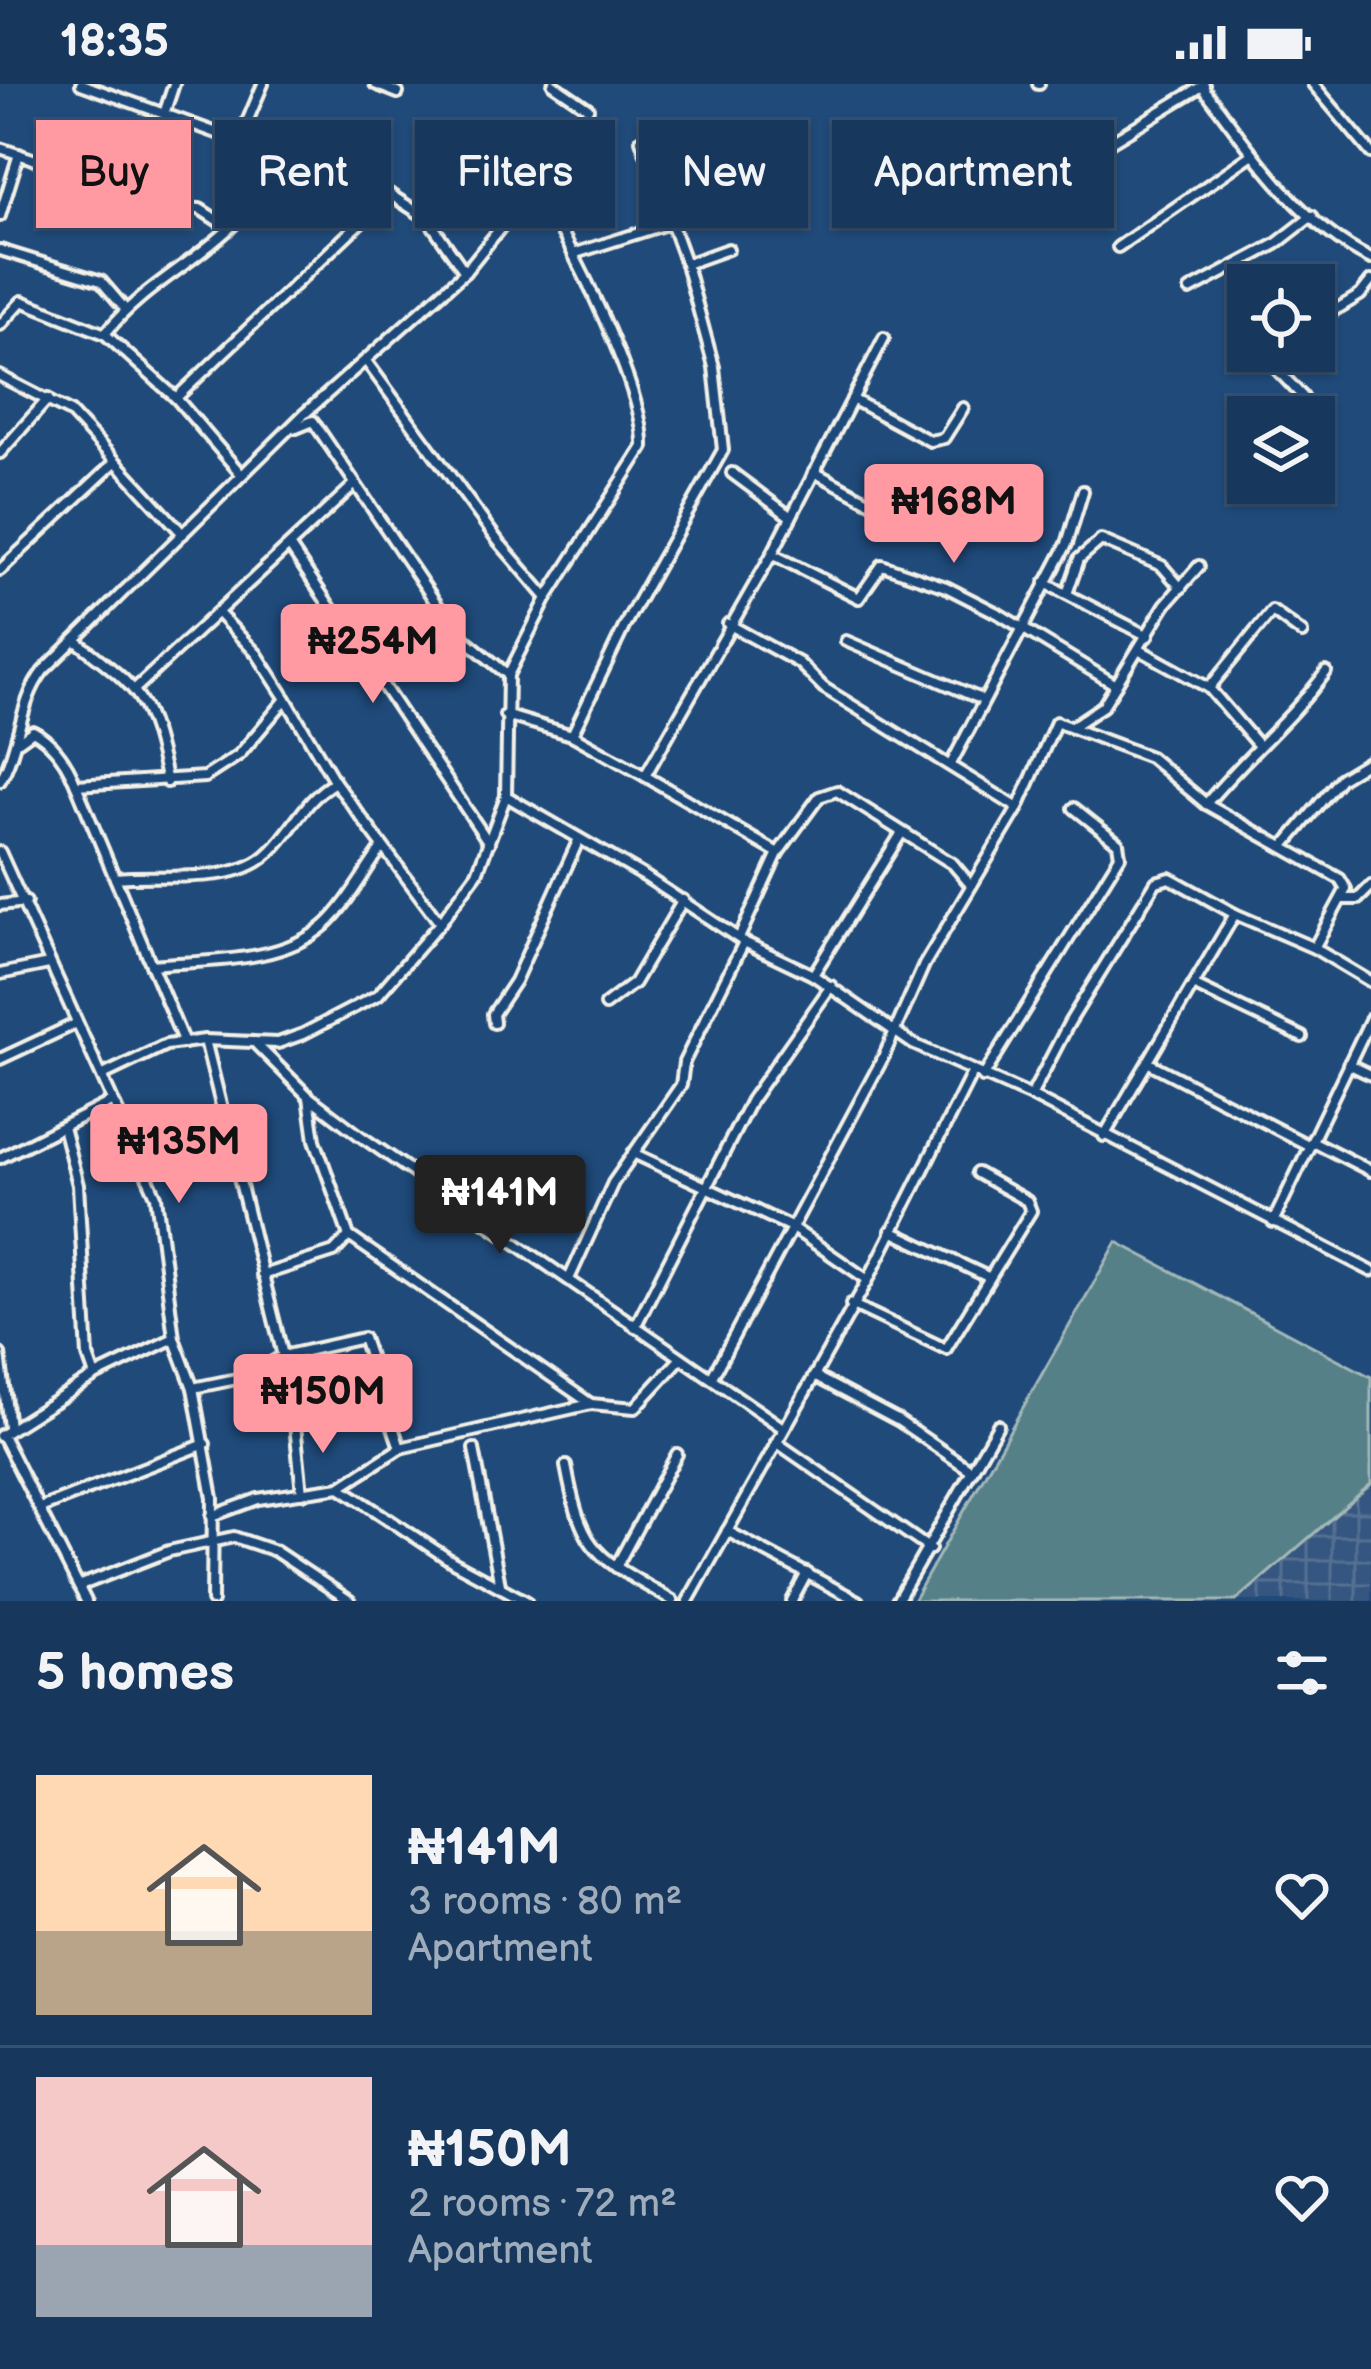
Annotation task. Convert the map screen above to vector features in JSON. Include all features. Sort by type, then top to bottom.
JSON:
[{"type":"street","points":[[81,84],[215,132]]},
{"type":"street","points":[[164,114],[174,84]]},
{"type":"street","points":[[248,120],[263,84]]},
{"type":"street","points":[[375,84],[398,93]]},
{"type":"street","points":[[553,84],[588,108]]},
{"type":"street","points":[[1313,84],[1371,153]]},
{"type":"street","points":[[1114,140],[1204,85],[1253,154],[1336,242],[1371,259]]},
{"type":"street","points":[[0,148],[179,208],[200,209],[229,229],[124,309],[104,334]]},
{"type":"street","points":[[0,216],[19,154]]},
{"type":"street","points":[[1118,247],[1253,154]]},
{"type":"street","points":[[391,194],[428,220],[465,272]]},
{"type":"street","points":[[0,782],[19,741],[37,679],[211,511],[241,475],[465,272],[522,201],[540,195],[576,253],[639,421],[643,447],[547,598],[508,675],[506,796],[489,843],[463,895],[378,995],[303,1034],[256,1044],[205,1040],[151,1049],[103,1075]]},
{"type":"street","points":[[1190,290],[1276,244],[1312,216]]},
{"type":"street","points":[[176,398],[355,228]]},
{"type":"street","points":[[576,253],[654,228]]},
{"type":"street","points":[[572,736],[628,619],[723,450],[714,367],[672,228]]},
{"type":"street","points":[[0,250],[101,281],[124,309]]},
{"type":"street","points":[[686,264],[728,250]]},
{"type":"street","points":[[1335,311],[1360,296],[1371,281]]},
{"type":"street","points":[[0,325],[22,301],[104,334],[176,398],[241,475]]},
{"type":"street","points":[[645,776],[772,554],[884,338]]},
{"type":"street","points":[[366,361],[547,598]]},
{"type":"street","points":[[1281,372],[1303,396]]},
{"type":"street","points":[[0,376],[70,412],[183,534]]},
{"type":"street","points":[[0,453],[49,399]]},
{"type":"street","points":[[852,400],[931,441],[944,438],[963,408]]},
{"type":"street","points":[[294,429],[313,421],[454,631],[508,675]]},
{"type":"street","points":[[0,570],[114,463]]},
{"type":"street","points":[[814,472],[891,513]]},
{"type":"street","points":[[732,473],[791,517]]},
{"type":"street","points":[[136,688],[220,615],[354,485]]},
{"type":"street","points":[[951,764],[1067,544],[1083,491]]},
{"type":"street","points":[[1067,594],[1078,559],[1101,540],[1162,566],[1181,588]]},
{"type":"street","points":[[290,547],[489,843]]},
{"type":"street","points":[[772,554],[859,598],[881,565],[946,586],[1116,685]]},
{"type":"street","points":[[1073,725],[1103,706],[1199,566]]},
{"type":"street","points":[[1045,583],[1148,636]]},
{"type":"street","points":[[1209,688],[1272,611],[1302,633]]},
{"type":"street","points":[[220,615],[256,654],[335,782],[440,923]]},
{"type":"street","points":[[728,624],[799,663],[824,688],[1018,808]]},
{"type":"street","points":[[75,640],[136,688],[153,719],[166,782]]},
{"type":"street","points":[[846,641],[983,700]]},
{"type":"street","points":[[1140,650],[1209,688],[1258,745]]},
{"type":"street","points":[[1206,804],[1258,745],[1291,720],[1326,672]]},
{"type":"street","points":[[76,784],[205,777],[230,763],[286,699]]},
{"type":"street","points":[[505,715],[572,736],[778,853]]},
{"type":"street","points":[[712,1377],[896,1033],[924,964],[1018,808],[1048,730],[1056,722],[1150,758],[1206,804],[1340,879],[1346,889],[1314,948]]},
{"type":"street","points":[[19,741],[33,731],[53,745],[76,784],[184,1043]]},
{"type":"street","points":[[1284,846],[1341,778],[1371,760]]},
{"type":"street","points":[[115,878],[249,870],[273,850],[316,793],[335,782]]},
{"type":"street","points":[[568,1280],[613,1183],[681,1085],[684,1062],[778,853],[829,791],[851,799],[953,863],[970,884]]},
{"type":"street","points":[[506,796],[683,900],[741,940],[813,975],[896,1033],[972,1073],[1031,1096],[1371,1271]]},
{"type":"street","points":[[983,1077],[1120,856],[1118,842],[1074,808]]},
{"type":"street","points":[[813,975],[902,834]]},
{"type":"street","points":[[494,1023],[493,1013],[515,981],[579,839]]},
{"type":"street","points":[[151,965],[259,955],[309,936],[328,922],[382,848]]},
{"type":"street","points":[[0,851],[156,1196],[174,1338],[193,1388],[205,1444],[214,1545],[212,1601]]},
{"type":"street","points":[[1031,1096],[1069,1023],[1156,882],[1170,878],[1235,914],[1314,948],[1371,982]]},
{"type":"street","points":[[1342,899],[1358,898],[1371,886]]},
{"type":"street","points":[[604,1005],[634,983],[683,900]]},
{"type":"street","points":[[0,905],[26,902]]},
{"type":"street","points":[[1104,1136],[1235,914]]},
{"type":"street","points":[[0,974],[49,964]]},
{"type":"street","points":[[634,1327],[751,1100],[831,986]]},
{"type":"street","points":[[1193,986],[1302,1037]]},
{"type":"street","points":[[1273,1222],[1371,1018]]},
{"type":"street","points":[[0,1059],[75,1024]]},
{"type":"street","points":[[205,1040],[284,1356]]},
{"type":"street","points":[[256,1044],[309,1097],[783,1428]]},
{"type":"street","points":[[1149,1063],[1371,1171]]},
{"type":"street","points":[[1348,1064],[1371,1075]]},
{"type":"street","points":[[688,1601],[850,1304],[868,1280],[972,1073]]},
{"type":"street","points":[[309,1097],[315,1140],[349,1236],[591,1404]]},
{"type":"street","points":[[0,1158],[111,1102]]},
{"type":"street","points":[[63,1127],[78,1185],[88,1356],[94,1376]]},
{"type":"street","points":[[633,1153],[791,1227],[868,1280]]},
{"type":"street","points":[[850,1304],[946,1349],[1031,1211],[1027,1201],[977,1173]]},
{"type":"street","points":[[891,1231],[988,1277]]},
{"type":"street","points":[[262,1274],[334,1252],[349,1236]]},
{"type":"street","points":[[4,1433],[94,1376],[174,1338]]},
{"type":"street","points":[[193,1388],[245,1377],[284,1356],[363,1338],[400,1448]]},
{"type":"street","points":[[0,1354],[4,1433],[86,1601]]},
{"type":"street","points":[[212,1516],[258,1499],[340,1487],[400,1448],[591,1404],[635,1408],[681,1358]]},
{"type":"street","points":[[814,1376],[898,1421],[972,1471]]},
{"type":"street","points":[[897,1601],[998,1424]]},
{"type":"street","points":[[296,1425],[302,1493]]},
{"type":"street","points":[[776,1442],[930,1549]]},
{"type":"street","points":[[40,1508],[205,1444]]},
{"type":"street","points":[[474,1449],[500,1586]]},
{"type":"street","points":[[616,1567],[677,1454]]},
{"type":"street","points":[[566,1466],[581,1534],[616,1567],[673,1601]]},
{"type":"street","points":[[340,1487],[526,1601]]},
{"type":"street","points":[[727,1531],[858,1601]]},
{"type":"street","points":[[79,1586],[170,1551],[234,1538],[275,1551],[350,1601]]},
{"type":"street","points":[[792,1601],[807,1573]]},
{"type":"shaded area","points":[[1371,1467],[1371,1601],[1164,1601]]},
{"type":"green space","points":[[1117,1242],[1371,1377],[1371,1484],[1236,1601],[913,1601]]}]
